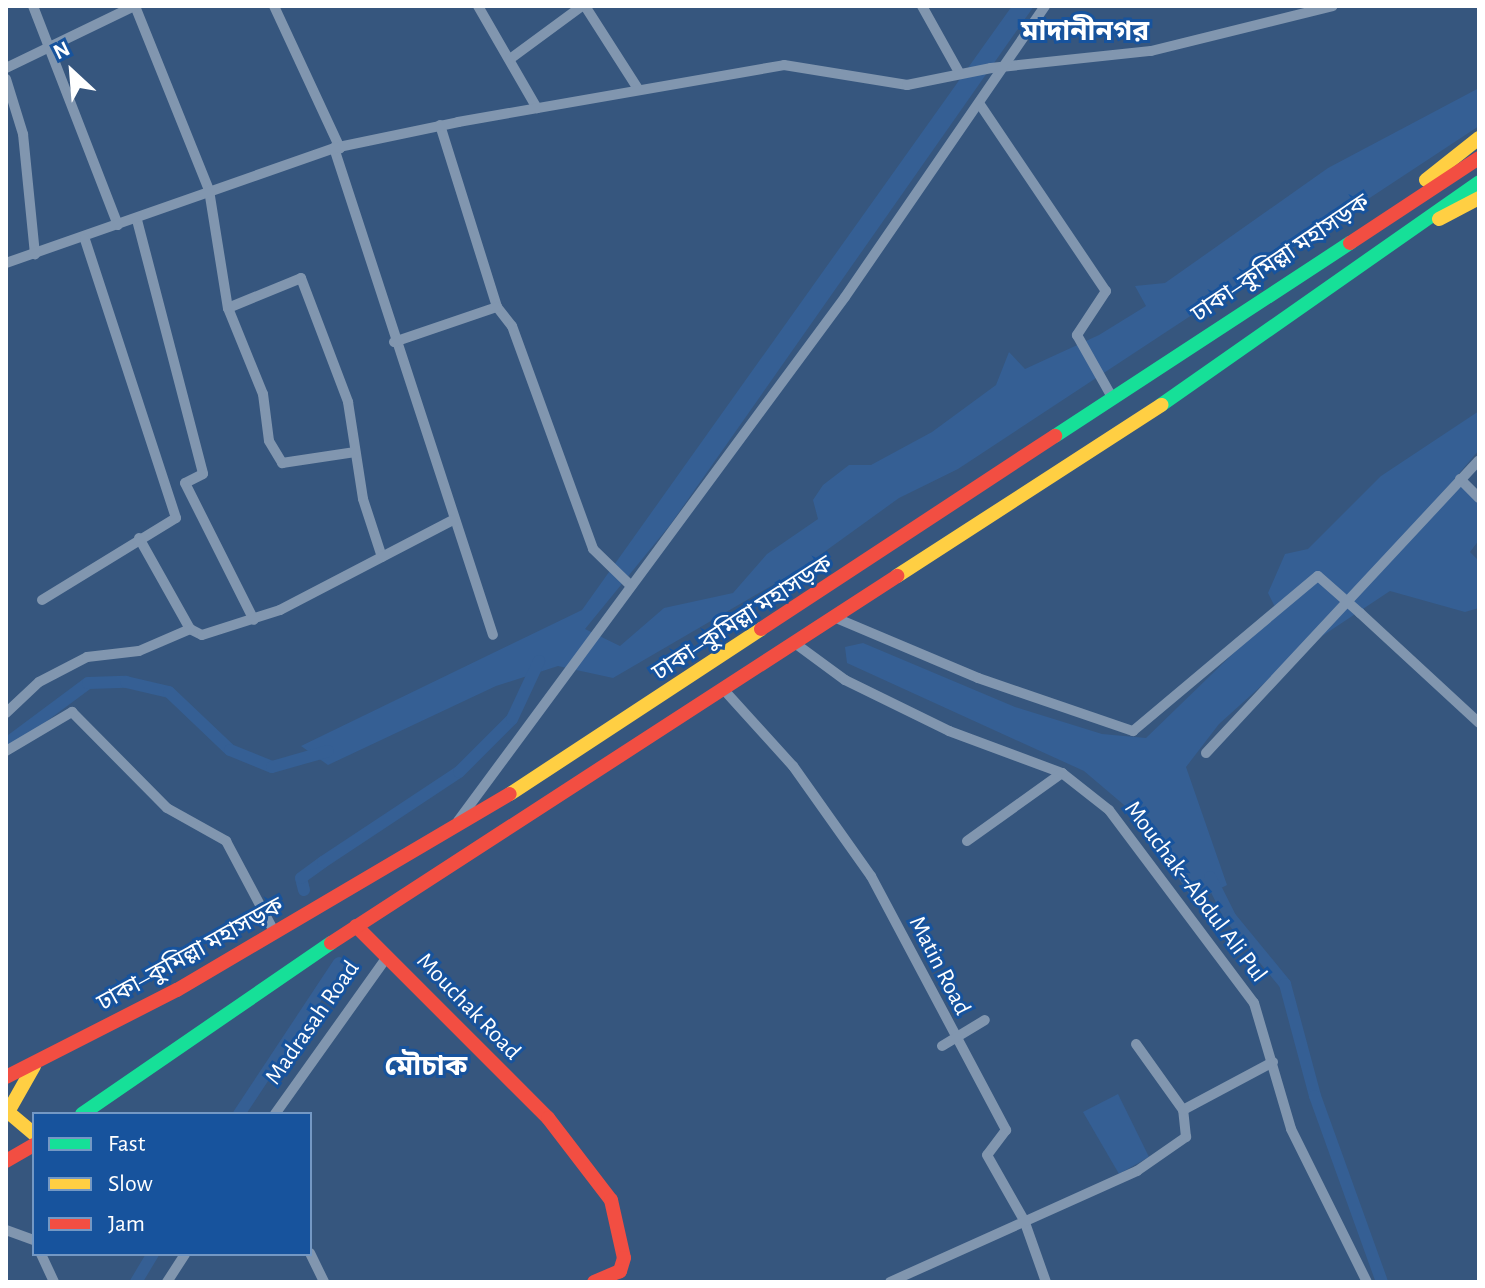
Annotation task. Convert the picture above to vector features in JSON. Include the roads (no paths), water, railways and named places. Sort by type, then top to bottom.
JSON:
[{"type":"main road","points":[[1397,206],[1479,138]]},
{"type":"main road","name":"ঢাকা–কুমিল্লা মহাসড়ক","points":[[6,1077],[275,933],[450,833],[1113,399],[1397,206],[1479,158]]},
{"type":"main road","name":"ঢাকা–কুমিল্লা মহাসড়ক","points":[[85,1112],[356,926],[836,618],[1479,182]]},
{"type":"main road","points":[[1414,228],[1479,198]]},
{"type":"main road","name":"Mouchak Road","points":[[356,926],[548,1118],[611,1200],[624,1258],[620,1271],[594,1282]]},
{"type":"main road","points":[[32,1132],[8,1112],[39,1061]]},
{"type":"main road","points":[[6,1161],[32,1146]]},
{"type":"street","points":[[33,6],[118,225]]},
{"type":"street","points":[[6,68],[52,50],[135,6],[209,190],[228,308],[263,394],[261,418],[282,463],[355,452]]},
{"type":"street","points":[[274,6],[337,148],[394,342],[493,635]]},
{"type":"street","points":[[478,6],[537,108]]},
{"type":"street","points":[[510,59],[584,6],[638,89]]},
{"type":"street","points":[[922,6],[964,73]]},
{"type":"street","points":[[450,833],[612,614],[629,585],[979,103],[996,67],[1045,6]]},
{"type":"street","points":[[6,263],[85,239],[209,190],[337,148],[440,125],[784,65],[907,85],[996,67],[1151,51],[1333,6]]},
{"type":"street","points":[[6,79],[23,134],[35,254]]},
{"type":"street","points":[[979,103],[1106,291],[1077,335],[1113,399]]},
{"type":"street","points":[[440,125],[497,307],[512,326],[593,549],[629,585]]},
{"type":"street","points":[[137,220],[203,474],[185,483],[254,620]]},
{"type":"street","points":[[42,600],[176,518],[85,239]]},
{"type":"street","points":[[228,308],[301,278],[348,402],[355,452],[382,557]]},
{"type":"street","points":[[394,342],[497,307]]},
{"type":"street","points":[[1206,753],[1479,460]]},
{"type":"street","points":[[1460,479],[1479,498]]},
{"type":"street","points":[[139,538],[190,629],[202,635],[254,620],[453,520]]},
{"type":"street","points":[[836,618],[978,678],[1133,731],[1318,576],[1479,723]]},
{"type":"street","points":[[6,713],[39,682],[87,657],[139,651],[190,629]]},
{"type":"street","name":"Mouchak--Abdul Ali Pul","points":[[796,644],[845,680],[949,731],[1062,773],[1109,810],[1214,944],[1254,1003],[1291,1129],[1367,1282]]},
{"type":"street","name":"Matin Road","points":[[724,690],[793,766],[871,876],[1006,1130],[987,1155],[1024,1220],[1046,1282]]},
{"type":"street","points":[[6,751],[72,712],[167,808],[226,841],[275,933]]},
{"type":"street","points":[[967,841],[1062,773]]},
{"type":"street","name":"Madrasah Road","points":[[276,1112],[387,957]]},
{"type":"street","points":[[942,1046],[956,1041],[985,1020]]},
{"type":"street","points":[[890,1282],[1137,1171],[1186,1137],[1183,1110],[1136,1044]]},
{"type":"street","points":[[1183,1110],[1273,1062]]},
{"type":"street","points":[[6,1230],[32,1239]]},
{"type":"street","points":[[42,1256],[54,1282]]},
{"type":"street","points":[[167,1282],[184,1256]]},
{"type":"street","points":[[311,1256],[324,1282]]},
{"type":"water","points":[[1012,6],[1034,6],[670,525],[585,629],[620,646],[664,608],[733,593],[767,554],[818,519],[813,500],[823,485],[849,465],[871,465],[932,432],[996,385],[1009,352],[1025,369],[1099,335],[1146,306],[1135,286],[1165,283],[1328,168],[1479,88],[1479,126],[958,469],[899,498],[802,568],[613,678],[558,666],[496,686],[328,765],[301,746],[582,610]]},
{"type":"water","points":[[1479,411],[1479,450],[1456,477],[1479,503],[1479,540],[1470,552],[1479,561],[1479,608],[1465,612],[1390,591],[1301,650],[1219,724],[1186,767],[1227,885],[1194,902],[1137,816],[1084,771],[847,663],[845,647],[863,643],[1015,707],[1102,734],[1146,738],[1277,611],[1268,593],[1285,554],[1308,549],[1381,476]]},
{"type":"water","points":[[1118,1094],[1149,1157],[1119,1174],[1083,1112]]},
{"type":"waterway","points":[[304,890],[301,878],[459,772],[512,719],[539,661]]},
{"type":"waterway","points":[[6,744],[88,683],[126,682],[169,692],[230,750],[272,767],[328,751]]},
{"type":"waterway","points":[[1210,877],[1230,917],[1285,984],[1315,1096],[1382,1282]]},
{"type":"waterway","points":[[240,1112],[339,963]]},
{"type":"waterway","points":[[136,1282],[152,1256]]},
{"type":"district","name":"মাদানীনগর","points":[[1085,32]]},
{"type":"district","name":"মৌচাক","points":[[426,1067]]}]
